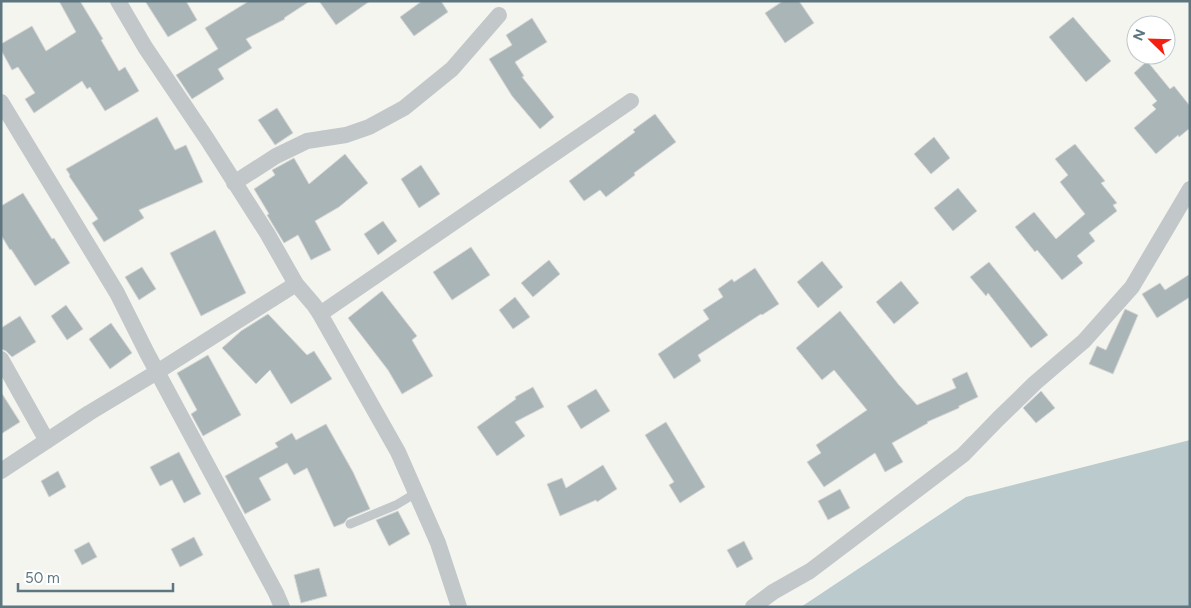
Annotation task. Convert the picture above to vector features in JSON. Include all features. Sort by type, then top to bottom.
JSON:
[{"type":"street","points":[[118,1],[144,47],[207,139],[267,233],[296,284],[314,304],[398,452],[438,543],[459,607]]},
{"type":"street","points":[[234,183],[276,156],[307,141],[346,135],[369,127],[404,108],[452,69],[499,15]]},
{"type":"street","points":[[320,314],[631,101]]},
{"type":"street","points":[[1,102],[117,293],[157,372],[276,592],[282,607]]},
{"type":"street","points":[[752,607],[773,592],[810,571],[964,455],[1035,383],[1084,341],[1132,287],[1190,189]]},
{"type":"street","points":[[1,470],[296,284]]},
{"type":"street","points":[[1,359],[47,441]]},
{"type":"lane","points":[[350,524],[396,505],[416,492]]},
{"type":"shaded area","points":[[1190,440],[1190,607],[801,607],[966,497]]},
{"type":"building","points":[[59,1],[80,1],[103,39],[101,40],[119,71],[125,67],[139,91],[105,111],[90,87],[87,89],[82,81],[34,113],[25,99],[35,93],[18,67],[12,70],[1,50],[1,44],[32,26],[46,51],[76,32]]},
{"type":"building","points":[[145,1],[186,1],[197,20],[168,37]]},
{"type":"building","points":[[249,1],[310,1],[285,19],[246,39],[252,48],[218,69],[224,79],[192,99],[176,75],[218,49],[205,28]]},
{"type":"building","points":[[319,1],[370,1],[336,25]]},
{"type":"building","points":[[422,1],[441,1],[448,12],[414,36],[400,17]]},
{"type":"building","points":[[783,1],[799,1],[814,23],[785,43],[765,13]]},
{"type":"building","points":[[1073,17],[1111,61],[1086,82],[1049,37]]},
{"type":"building","points":[[532,18],[547,42],[515,62],[524,76],[522,77],[554,117],[540,129],[512,96],[489,59],[512,45],[506,35]]},
{"type":"building","points":[[1143,65],[1150,65],[1170,89],[1174,86],[1190,106],[1190,128],[1179,137],[1178,135],[1156,154],[1134,128],[1156,109],[1152,105],[1157,101],[1134,73]]},
{"type":"building","points":[[277,108],[293,133],[275,145],[258,120]]},
{"type":"building","points":[[655,114],[676,142],[634,173],[635,175],[606,197],[600,190],[584,201],[569,181],[635,132],[633,130]]},
{"type":"building","points":[[157,117],[175,150],[186,145],[203,182],[139,210],[144,218],[104,242],[92,223],[98,219],[66,169]]},
{"type":"building","points":[[934,137],[950,158],[931,174],[914,154]]},
{"type":"building","points":[[1075,144],[1105,181],[1101,183],[1117,203],[1113,205],[1117,211],[1089,233],[1095,241],[1077,256],[1083,263],[1062,280],[1037,250],[1035,252],[1015,227],[1034,212],[1056,239],[1085,214],[1060,182],[1068,175],[1055,159]]},
{"type":"building","points":[[345,154],[368,183],[339,207],[315,221],[331,250],[311,260],[298,235],[284,243],[254,189],[275,175],[272,170],[294,158],[309,184]]},
{"type":"building","points":[[421,165],[440,194],[419,208],[401,179]]},
{"type":"building","points":[[958,188],[977,211],[953,231],[934,208]]},
{"type":"building","points":[[23,193],[52,239],[54,238],[70,263],[35,286],[1,235],[1,206]]},
{"type":"building","points":[[383,221],[397,241],[378,255],[364,234]]},
{"type":"building","points":[[215,230],[246,293],[201,316],[170,253]]},
{"type":"building","points":[[471,247],[490,275],[452,300],[433,272]]},
{"type":"building","points":[[549,260],[560,274],[533,297],[521,283]]},
{"type":"building","points":[[822,261],[843,287],[818,308],[797,282]]},
{"type":"building","points":[[989,262],[1048,335],[1031,348],[988,293],[986,296],[970,277]]},
{"type":"building","points":[[142,267],[156,289],[139,300],[125,277]]},
{"type":"building","points":[[755,268],[779,304],[698,355],[701,361],[674,379],[658,354],[709,319],[703,310],[723,297],[718,289],[732,279],[734,282]]},
{"type":"building","points":[[1190,274],[1190,297],[1157,318],[1142,294],[1160,283],[1165,290]]},
{"type":"building","points":[[901,281],[919,303],[894,324],[876,302]]},
{"type":"building","points":[[382,291],[417,336],[412,340],[433,376],[402,394],[388,370],[348,318]]},
{"type":"building","points":[[515,297],[530,317],[513,329],[499,310]]},
{"type":"building","points":[[66,305],[83,329],[67,340],[51,316]]},
{"type":"building","points":[[1125,309],[1138,315],[1113,374],[1089,364],[1097,346],[1106,350]]},
{"type":"building","points":[[840,311],[917,405],[956,388],[952,379],[967,372],[978,397],[959,406],[959,408],[927,422],[892,443],[903,462],[885,472],[875,453],[824,487],[807,462],[821,453],[816,445],[867,410],[834,370],[822,380],[796,348]]},
{"type":"building","points":[[268,314],[307,355],[314,351],[332,379],[291,404],[270,370],[256,384],[222,348],[241,331]]},
{"type":"building","points":[[20,316],[36,342],[12,357],[1,349],[1,328]]},
{"type":"building","points":[[111,323],[132,353],[110,369],[89,339]]},
{"type":"building","points":[[208,355],[241,415],[203,436],[191,414],[197,410],[177,373]]},
{"type":"building","points":[[533,387],[544,407],[515,422],[525,436],[497,456],[477,427],[516,399],[515,397]]},
{"type":"building","points":[[596,389],[610,411],[581,429],[567,406]]},
{"type":"building","points":[[1041,391],[1055,408],[1036,423],[1023,408]]},
{"type":"building","points":[[1,392],[20,422],[1,434]]},
{"type":"building","points":[[666,422],[705,487],[680,503],[669,485],[674,482],[645,435]]},
{"type":"building","points":[[326,424],[353,472],[370,509],[348,518],[344,523],[334,527],[307,468],[294,475],[287,463],[259,478],[271,500],[245,514],[225,476],[278,447],[275,443],[292,433],[296,440]]},
{"type":"building","points":[[179,452],[201,494],[184,503],[172,480],[160,486],[150,467]]},
{"type":"building","points":[[603,465],[617,489],[597,502],[596,500],[560,516],[547,484],[562,478],[566,488]]},
{"type":"building","points":[[58,471],[66,487],[49,497],[41,481]]},
{"type":"building","points":[[840,489],[850,508],[828,520],[818,501]]},
{"type":"building","points":[[398,511],[410,534],[389,546],[376,520]]},
{"type":"building","points":[[194,537],[203,555],[180,567],[171,549]]},
{"type":"building","points":[[744,541],[753,559],[737,568],[727,550]]},
{"type":"building","points":[[89,542],[97,557],[82,565],[74,550]]},
{"type":"building","points":[[319,568],[327,596],[301,603],[294,575]]}]
